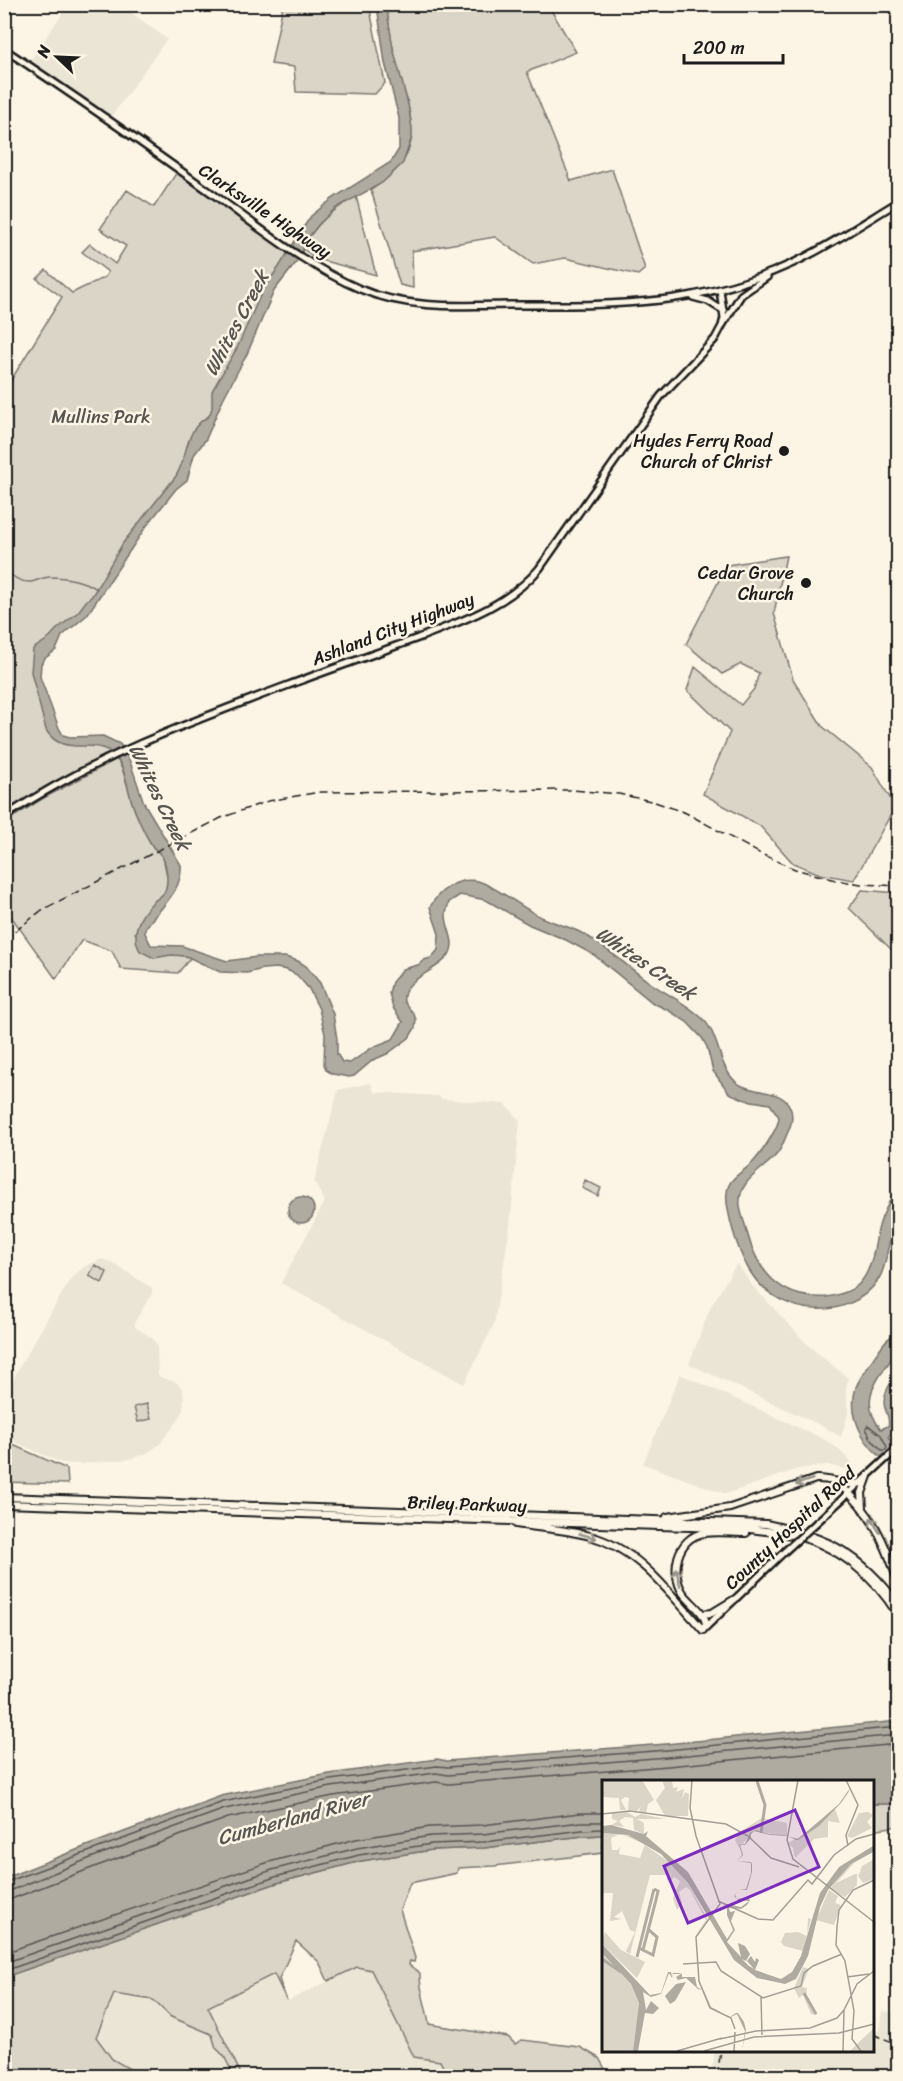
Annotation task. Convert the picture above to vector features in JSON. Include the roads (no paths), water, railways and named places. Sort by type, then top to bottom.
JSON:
[{"type":"highway","points":[[864,1509],[862,1493],[868,1476]]},
{"type":"highway","points":[[636,1519],[730,1508],[816,1479],[830,1479],[849,1485],[861,1482]]},
{"type":"highway","points":[[837,1482],[864,1509],[878,1530],[898,1581]]},
{"type":"highway","name":"Briley Parkway","points":[[4,1497],[766,1524],[824,1539],[866,1566],[882,1582],[898,1604]]},
{"type":"highway","name":"Briley Parkway","points":[[4,1504],[750,1529],[810,1540],[851,1563],[871,1579],[888,1598],[898,1615]]},
{"type":"highway","points":[[489,1520],[580,1533],[614,1545],[648,1570],[704,1628]]},
{"type":"highway","points":[[704,1628],[705,1619],[684,1593],[677,1577],[677,1560],[688,1541],[704,1533],[780,1533]]},
{"type":"highway","points":[[702,1614],[712,1613],[735,1599]]},
{"type":"main road","name":"Clarksville Highway","points":[[4,49],[112,122],[276,241],[341,280],[395,301],[421,304],[625,305],[691,297],[720,290],[778,270]]},
{"type":"main road","points":[[722,326],[741,295],[778,270],[814,253],[898,202]]},
{"type":"main road","name":"Ashland City Highway","points":[[4,817],[70,778],[128,749],[269,693],[468,619],[509,596],[539,569],[662,396],[715,339],[722,326],[724,311],[720,290]]},
{"type":"main road","points":[[691,297],[708,301],[724,311]]},
{"type":"main road","name":"County Hospital Road","points":[[704,1628],[898,1448]]},
{"type":"water","points":[[377,5],[386,5],[393,48],[412,128],[412,137],[403,163],[382,183],[336,208],[307,239],[299,259],[274,291],[206,439],[194,455],[187,480],[176,489],[145,528],[87,615],[62,636],[56,650],[44,659],[41,664],[40,677],[63,735],[70,737],[103,736],[120,744],[129,759],[144,803],[181,865],[181,875],[174,892],[145,929],[151,945],[182,946],[227,961],[257,957],[285,957],[298,961],[306,966],[320,983],[333,1014],[337,1054],[342,1062],[350,1063],[373,1047],[393,1039],[403,1022],[393,1008],[389,993],[392,982],[403,969],[431,958],[438,950],[439,934],[430,907],[438,895],[450,886],[463,881],[478,881],[543,918],[581,933],[702,1018],[712,1033],[729,1074],[735,1081],[748,1088],[780,1096],[790,1107],[791,1124],[780,1149],[747,1183],[740,1197],[741,1213],[758,1260],[765,1271],[784,1289],[810,1297],[826,1297],[835,1296],[856,1287],[868,1269],[878,1228],[898,1179],[899,1215],[883,1271],[865,1294],[850,1303],[833,1308],[815,1309],[797,1306],[780,1300],[753,1276],[733,1231],[728,1212],[728,1187],[766,1146],[779,1117],[770,1104],[746,1100],[729,1093],[713,1071],[707,1047],[702,1038],[687,1022],[653,1003],[594,955],[530,925],[486,900],[460,895],[449,902],[446,912],[452,941],[451,951],[443,962],[413,982],[404,994],[404,1002],[416,1020],[415,1028],[409,1038],[387,1054],[373,1060],[354,1076],[333,1074],[326,1070],[324,1064],[325,1034],[319,1009],[309,989],[297,975],[276,968],[247,973],[220,972],[186,956],[171,955],[154,958],[140,951],[136,938],[138,925],[148,907],[166,890],[167,876],[163,858],[143,830],[117,758],[104,749],[61,743],[46,730],[31,672],[33,649],[48,639],[92,596],[123,543],[176,476],[191,435],[201,421],[209,416],[212,408],[212,391],[237,348],[263,289],[311,216],[332,199],[391,162],[399,149],[399,118],[385,63]]},
{"type":"water","points":[[301,1197],[310,1201],[314,1210],[310,1219],[301,1223],[292,1219],[288,1210],[292,1201]]},
{"type":"water","points":[[898,1331],[899,1346],[878,1378],[870,1402],[871,1411],[881,1429],[888,1426],[889,1420],[884,1398],[898,1371],[898,1424],[888,1437],[898,1451],[898,1467],[877,1454],[869,1445],[857,1423],[854,1399],[856,1387],[869,1365],[884,1343]]},
{"type":"water","name":"Cumberland River","points":[[898,1721],[898,1804],[873,1804],[873,1780],[602,1780],[602,1835],[484,1848],[432,1850],[361,1861],[277,1883],[5,1977],[5,1878],[221,1796],[329,1774],[437,1759],[447,1761],[666,1744]]},
{"type":"waterway","name":"Whites Creek","points":[[385,9],[388,4]]},
{"type":"waterway","points":[[4,570],[24,581],[31,582],[47,577],[62,578],[81,582],[97,589]]},
{"type":"railway","points":[[4,940],[42,910],[221,818],[268,801],[320,792],[571,790],[619,794],[655,802],[686,813],[761,854],[795,869],[836,880],[898,886]]},
{"type":"railway","points":[[873,2034],[898,2044]]},
{"type":"railway","points":[[717,2076],[721,2051]]},
{"type":"place","name":"Hydes Ferry Road Church of Christ","points":[[784,451]]},
{"type":"place","name":"Cedar Grove Church","points":[[806,583]]},
{"type":"park label","name":"Mullins Park","points":[[101,417]]}]
